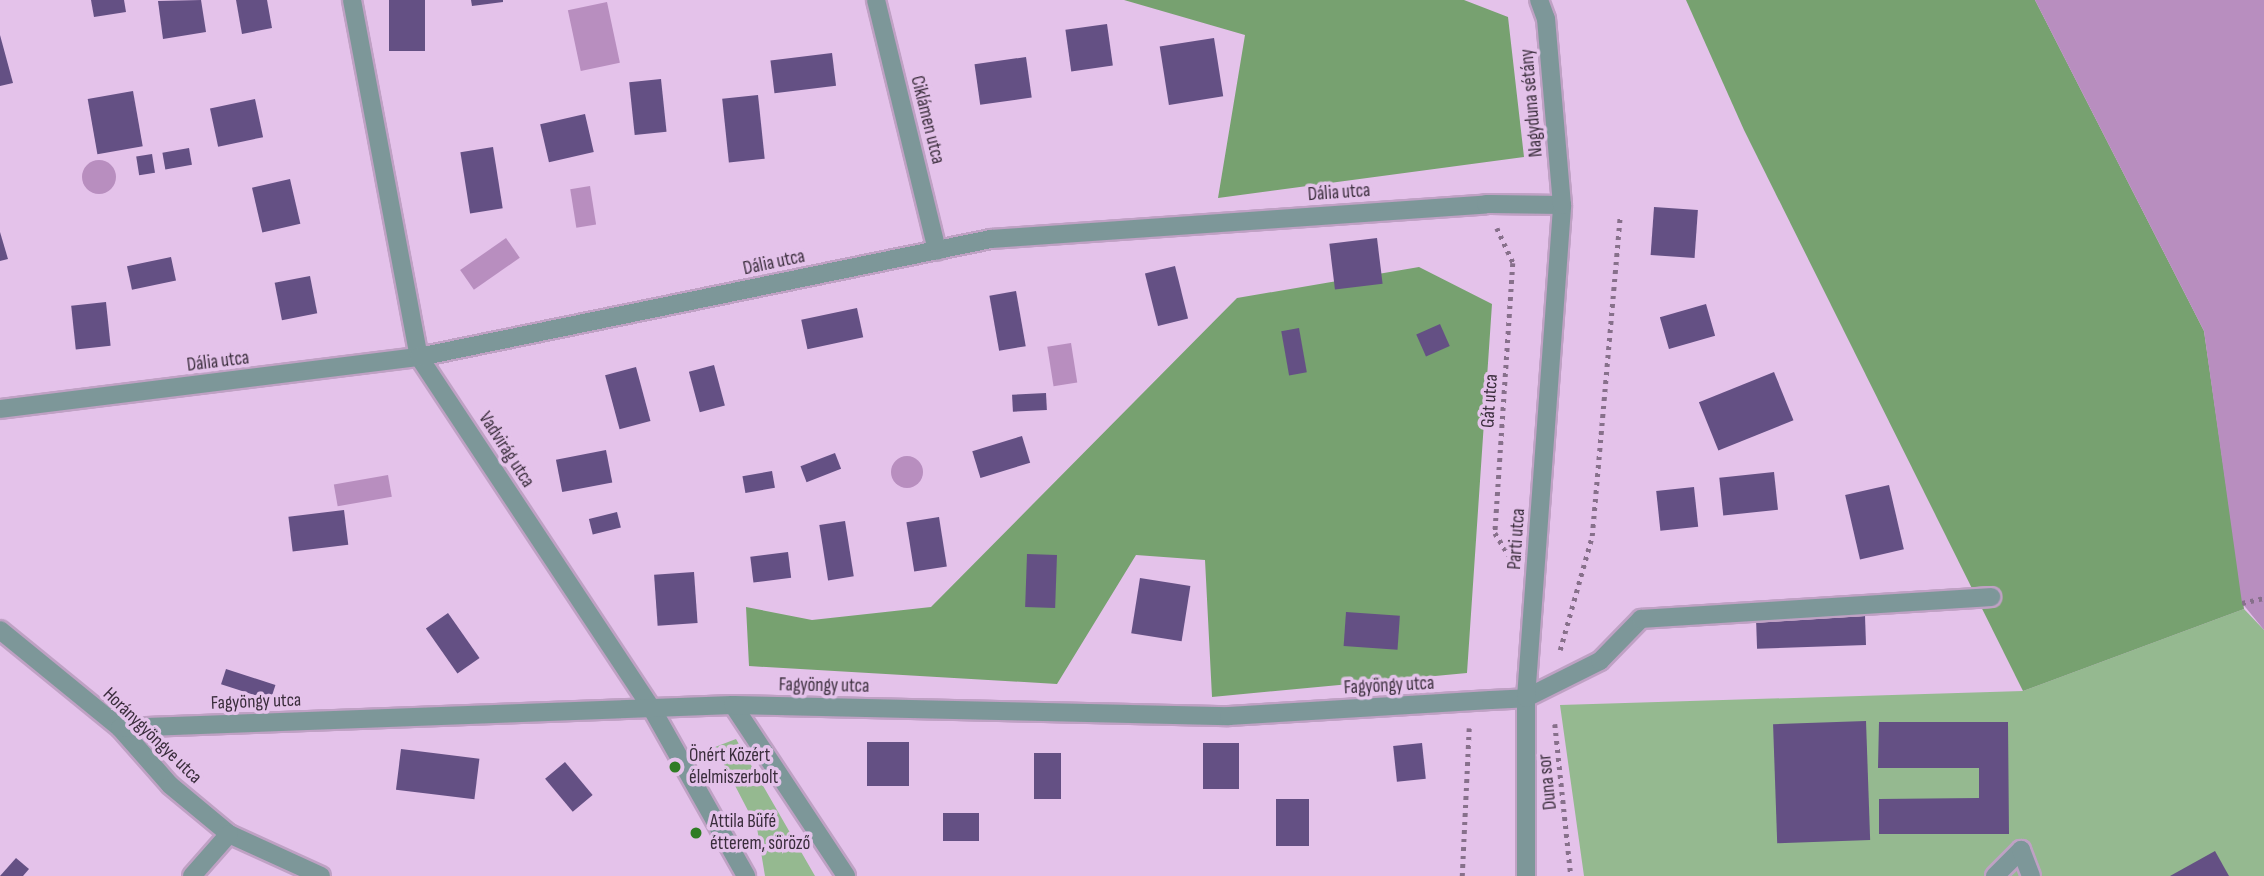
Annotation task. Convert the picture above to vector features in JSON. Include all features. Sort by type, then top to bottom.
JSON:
[{"type":"street","name":"Vadvirág utca","points":[[352,0],[419,357],[652,709],[746,876]]},
{"type":"street","name":"Ciklámen utca","points":[[876,0],[937,251]]},
{"type":"street","name":"Nagyduna sétány","points":[[1539,0],[1546,19],[1562,205]]},
{"type":"street","name":"Dália utca","points":[[0,409],[419,357],[991,239],[1486,204],[1562,205]]},
{"type":"street","name":"Parti utca","points":[[1526,876],[1526,698],[1562,205]]},
{"type":"street","points":[[1526,698],[1600,661],[1641,619],[1991,597]]},
{"type":"street","name":"Horánygyöngye utca","points":[[0,630],[120,728],[170,785],[229,834],[321,876]]},
{"type":"street","name":"Fagyöngy utca","points":[[120,728],[733,705],[1229,716],[1526,698]]},
{"type":"street","points":[[733,705],[846,876]]},
{"type":"street","points":[[192,876],[229,834]]},
{"type":"street","points":[[1995,876],[2021,850],[2031,876]]},
{"type":"path","name":"Gát utca","points":[[1486,204],[1513,263],[1495,533],[1534,594]]},
{"type":"path","points":[[1550,686],[1592,536],[1620,217]]},
{"type":"path","points":[[2242,603],[2264,598]]},
{"type":"path","name":"Duna sor","points":[[1550,686],[1571,876]]},
{"type":"path","points":[[1462,876],[1464,733],[1491,701]]},
{"type":"green space","points":[[1124,0],[1464,0],[1508,17],[1524,157],[1218,198],[1245,35]]},
{"type":"green space","points":[[1686,0],[2035,0],[2204,331],[2244,609],[2023,691],[1744,130]]},
{"type":"green space","points":[[1419,267],[1492,304],[1467,673],[1212,697],[1205,560],[1136,555],[1057,684],[749,666],[746,607],[812,620],[931,607],[1237,298]]},
{"type":"green space","points":[[2244,609],[2264,630],[2264,876],[1584,876],[1560,705],[2023,691]]},
{"type":"green space","points":[[736,739],[815,876],[765,876],[757,828],[715,747]]},
{"type":"shaded area","points":[[2035,0],[2264,0],[2264,630],[2242,603],[2204,331]]},
{"type":"shaded area","points":[[607,2],[620,63],[581,71],[568,10]]},
{"type":"shaded area","points":[[99,160],[111,165],[116,177],[111,189],[99,194],[87,189],[82,177],[87,165]]},
{"type":"shaded area","points":[[590,186],[596,225],[576,228],[570,189]]},
{"type":"shaded area","points":[[506,238],[520,258],[474,290],[460,270]]},
{"type":"shaded area","points":[[1071,343],[1077,383],[1054,386],[1047,347]]},
{"type":"shaded area","points":[[907,456],[918,461],[923,472],[918,483],[907,488],[896,483],[891,472],[896,461]]},
{"type":"shaded area","points":[[388,475],[392,497],[338,506],[334,485]]},
{"type":"building","points":[[91,0],[124,0],[126,12],[94,17]]},
{"type":"building","points":[[201,0],[206,32],[163,39],[158,1]]},
{"type":"building","points":[[236,0],[267,0],[272,28],[242,34]]},
{"type":"building","points":[[389,0],[425,0],[425,51],[389,51]]},
{"type":"building","points":[[471,0],[503,0],[503,2],[472,6]]},
{"type":"building","points":[[1107,24],[1113,66],[1071,71],[1065,30]]},
{"type":"building","points":[[0,35],[13,83],[0,86]]},
{"type":"building","points":[[1214,38],[1223,96],[1169,105],[1160,47]]},
{"type":"building","points":[[832,53],[836,86],[774,93],[770,61]]},
{"type":"building","points":[[1026,57],[1032,98],[980,105],[975,64]]},
{"type":"building","points":[[661,79],[667,132],[635,135],[629,82]]},
{"type":"building","points":[[133,91],[143,146],[97,154],[88,99]]},
{"type":"building","points":[[758,95],[765,159],[729,162],[722,99]]},
{"type":"building","points":[[255,99],[263,137],[218,147],[210,109]]},
{"type":"building","points":[[585,114],[594,152],[549,162],[540,124]]},
{"type":"building","points":[[493,147],[503,208],[470,213],[460,152]]},
{"type":"building","points":[[189,148],[192,165],[165,169],[162,153]]},
{"type":"building","points":[[152,154],[155,173],[139,175],[136,157]]},
{"type":"building","points":[[290,179],[300,224],[262,233],[252,188]]},
{"type":"building","points":[[1654,207],[1698,210],[1695,258],[1651,255]]},
{"type":"building","points":[[0,232],[8,259],[0,261]]},
{"type":"building","points":[[1377,238],[1383,284],[1335,290],[1329,244]]},
{"type":"building","points":[[171,257],[176,280],[132,290],[127,266]]},
{"type":"building","points":[[1175,266],[1188,318],[1158,326],[1145,273]]},
{"type":"building","points":[[310,276],[317,313],[282,320],[275,283]]},
{"type":"building","points":[[1016,291],[1026,346],[999,351],[989,296]]},
{"type":"building","points":[[106,302],[111,346],[76,349],[71,306]]},
{"type":"building","points":[[1706,304],[1715,336],[1669,349],[1660,317]]},
{"type":"building","points":[[857,308],[863,337],[807,349],[801,320]]},
{"type":"building","points":[[1440,324],[1450,346],[1426,357],[1416,335]]},
{"type":"building","points":[[1299,328],[1307,372],[1289,375],[1281,331]]},
{"type":"building","points":[[714,365],[725,406],[700,412],[689,372]]},
{"type":"building","points":[[636,367],[650,421],[620,429],[605,375]]},
{"type":"building","points":[[1774,372],[1793,420],[1718,451],[1699,402]]},
{"type":"building","points":[[1046,393],[1047,410],[1013,412],[1012,395]]},
{"type":"building","points":[[1022,436],[1030,463],[980,478],[972,451]]},
{"type":"building","points":[[606,450],[612,482],[562,492],[556,460]]},
{"type":"building","points":[[835,453],[841,469],[807,482],[800,466]]},
{"type":"building","points":[[772,471],[775,488],[745,493],[742,476]]},
{"type":"building","points":[[1774,472],[1778,510],[1723,516],[1719,478]]},
{"type":"building","points":[[1889,485],[1904,549],[1860,559],[1845,495]]},
{"type":"building","points":[[1694,487],[1698,527],[1660,531],[1656,491]]},
{"type":"building","points":[[344,510],[348,545],[293,552],[288,517]]},
{"type":"building","points":[[617,512],[621,528],[593,535],[589,519]]},
{"type":"building","points":[[939,517],[947,566],[914,572],[906,522]]},
{"type":"building","points":[[845,521],[854,576],[828,580],[819,525]]},
{"type":"building","points":[[788,552],[791,578],[753,582],[750,557]]},
{"type":"building","points":[[1027,554],[1057,555],[1055,608],[1025,607]]},
{"type":"building","points":[[694,572],[698,623],[658,626],[654,575]]},
{"type":"building","points":[[1140,578],[1190,586],[1182,641],[1131,633]]},
{"type":"building","points":[[1346,612],[1400,616],[1397,650],[1344,646]]},
{"type":"building","points":[[448,613],[480,658],[457,674],[426,628]]},
{"type":"building","points":[[1865,616],[1866,645],[1757,649],[1756,620]]},
{"type":"building","points":[[226,669],[275,685],[271,700],[221,684]]},
{"type":"building","points":[[1866,721],[1870,840],[1777,843],[1773,724]]},
{"type":"building","points":[[1879,722],[2008,722],[2009,834],[1879,834],[1879,799],[1979,798],[1979,768],[1878,768]]},
{"type":"building","points":[[867,742],[909,742],[909,786],[867,786]]},
{"type":"building","points":[[1203,743],[1239,743],[1239,789],[1203,789]]},
{"type":"building","points":[[1422,743],[1426,779],[1397,782],[1393,746]]},
{"type":"building","points":[[401,749],[479,759],[474,799],[396,790]]},
{"type":"building","points":[[1034,753],[1061,753],[1061,799],[1034,799]]},
{"type":"building","points":[[565,762],[593,795],[573,812],[545,779]]},
{"type":"building","points":[[1276,799],[1309,799],[1309,846],[1276,846]]},
{"type":"building","points":[[943,813],[979,813],[979,841],[943,841]]},
{"type":"building","points":[[2215,851],[2229,876],[2170,876]]},
{"type":"building","points":[[16,858],[29,869],[23,876],[0,876]]},
{"type":"place","name":"Önért Közért élelmiszerbolt","points":[[675,767]]},
{"type":"place","name":"Attila Büfé étterem, söröző","points":[[696,833]]}]
